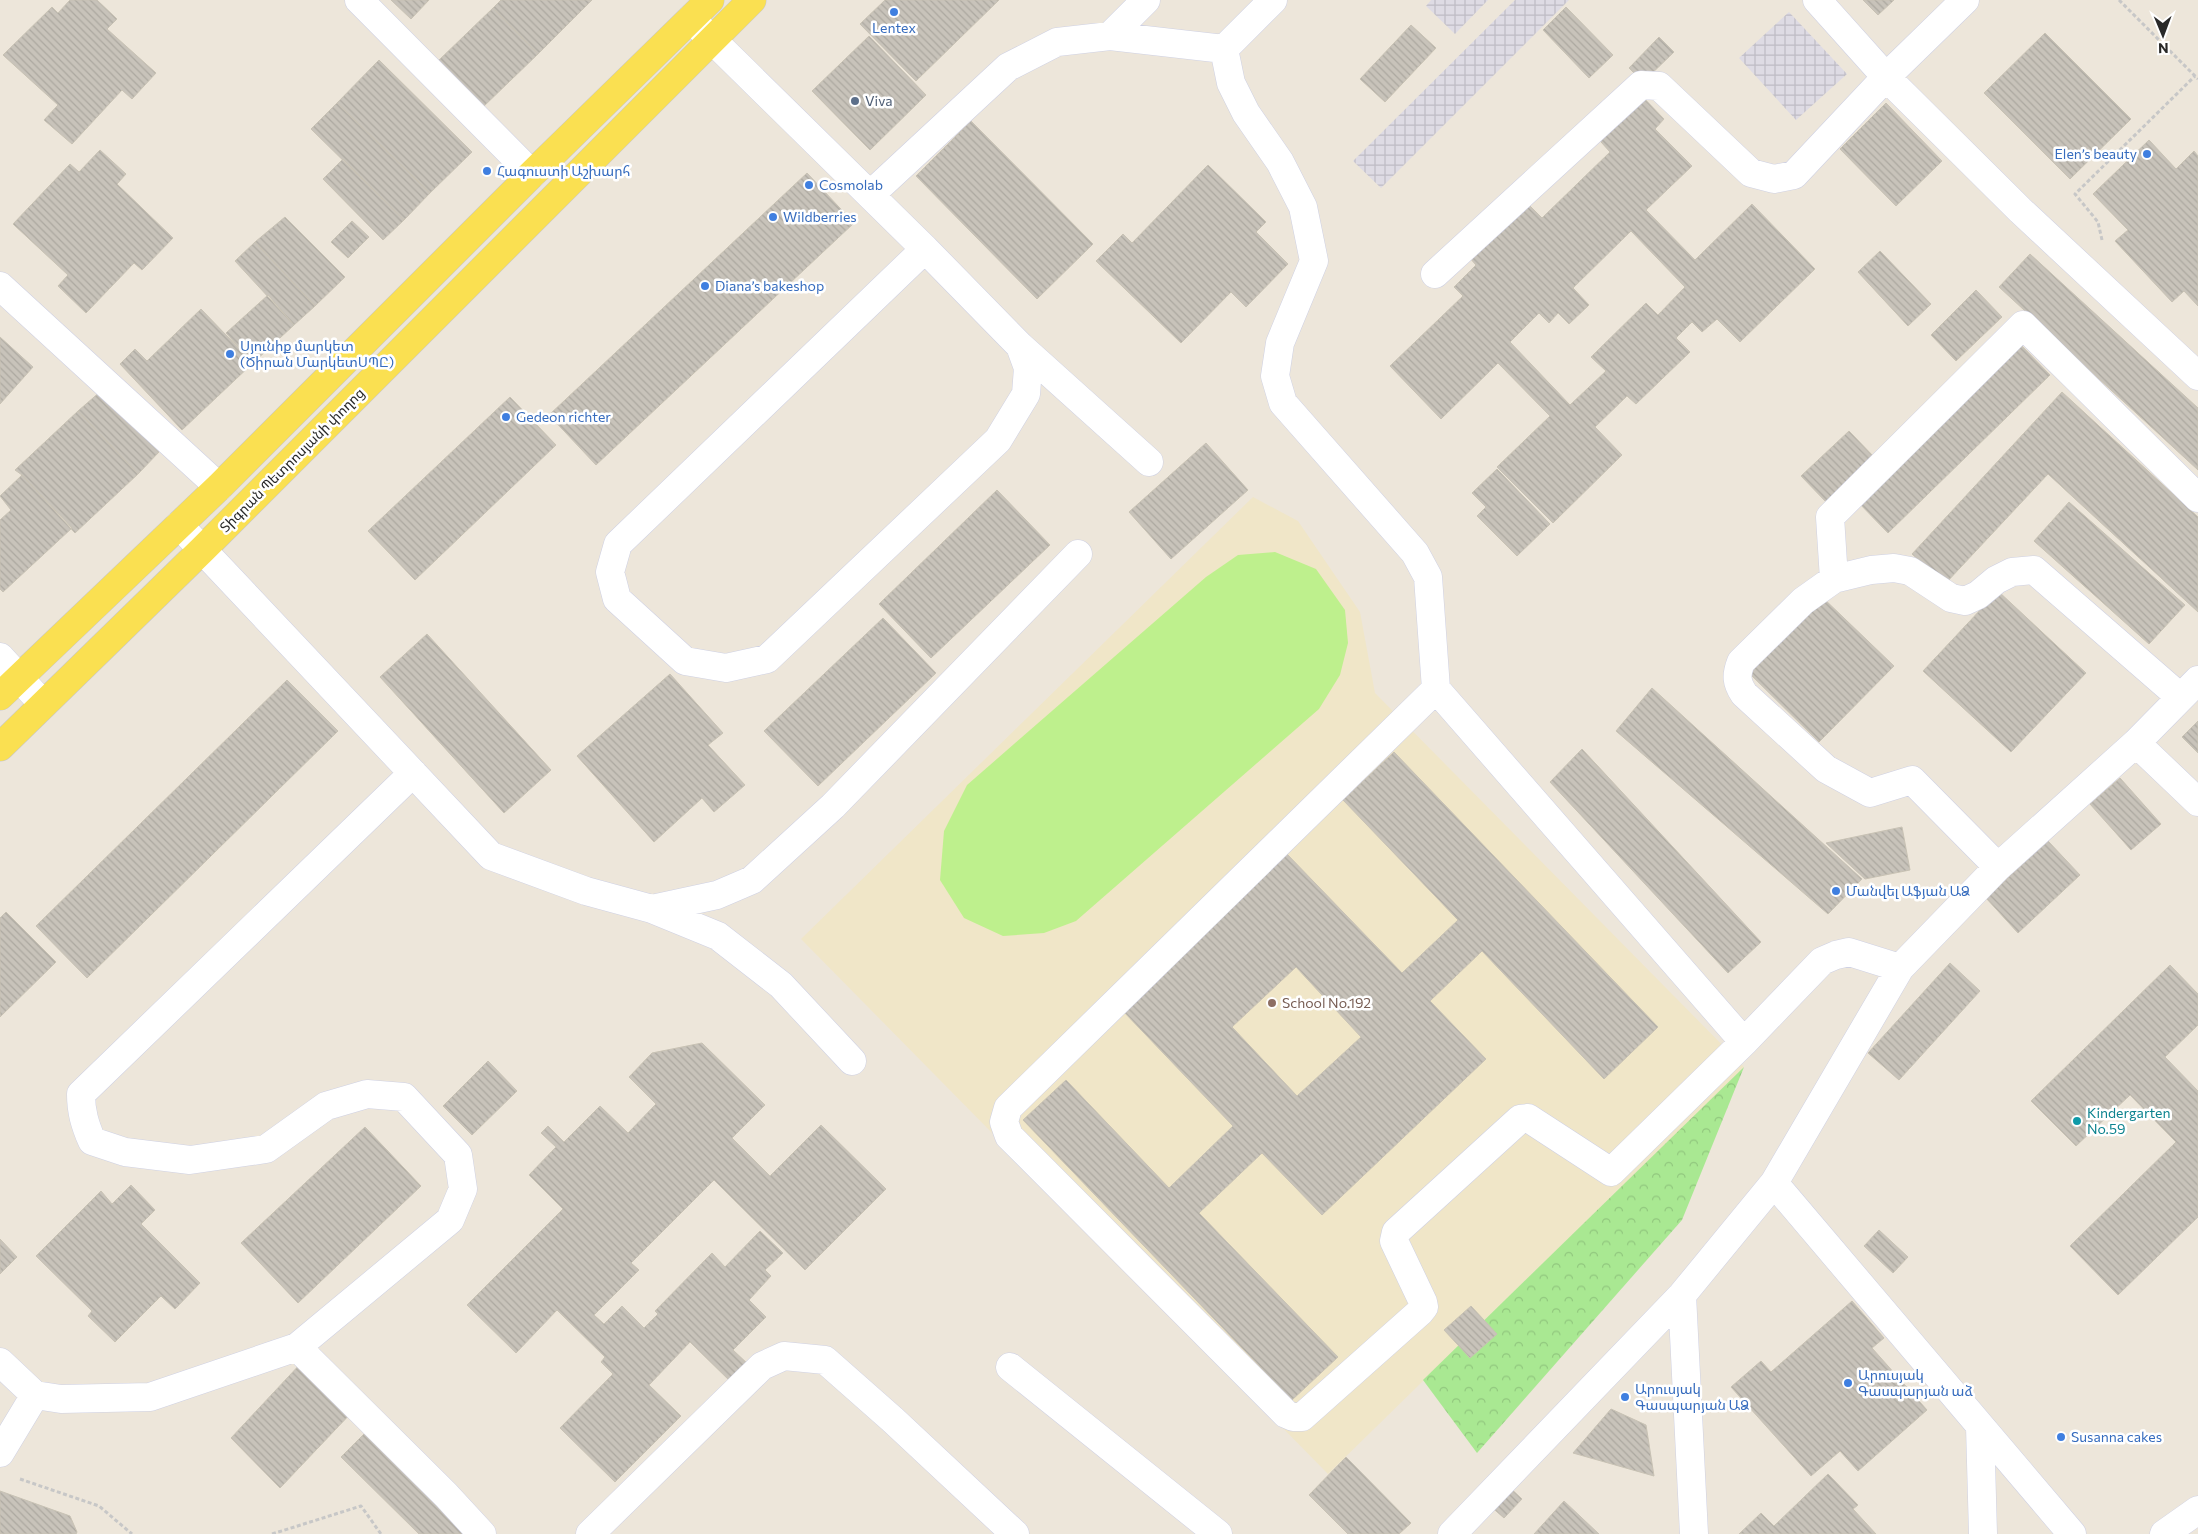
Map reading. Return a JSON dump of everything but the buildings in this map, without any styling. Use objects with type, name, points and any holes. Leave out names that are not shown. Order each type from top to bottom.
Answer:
[{"type":"main road","points":[[9,687],[219,487],[532,174],[710,0]]},
{"type":"main road","name":"Տիգրան Պետրոսյանի փողոց","points":[[0,747],[203,549],[752,0]]},
{"type":"lane","points":[[359,0],[532,174]]},
{"type":"lane","points":[[1110,36],[1146,0]]},
{"type":"lane","points":[[1224,49],[1273,0]]},
{"type":"lane","points":[[1817,0],[1886,77],[2020,210],[2198,376]]},
{"type":"lane","points":[[1435,274],[1642,85],[1659,86],[1751,173],[1774,179],[1794,174],[1886,77],[1965,0]]},
{"type":"lane","points":[[691,19],[925,249],[1020,346],[1149,462]]},
{"type":"lane","points":[[870,195],[1008,67],[1058,42],[1110,36],[1224,49]]},
{"type":"lane","points":[[1224,49],[1231,83],[1246,113],[1280,162],[1303,207],[1314,261],[1280,343],[1275,376],[1283,403],[1415,553],[1428,577],[1436,689],[1744,1042]]},
{"type":"lane","points":[[925,249],[618,544],[610,572],[616,599],[685,662],[726,668],[767,659],[998,440],[1026,394],[1028,368],[1020,346]]},
{"type":"lane","points":[[0,286],[219,487]]},
{"type":"lane","points":[[1834,579],[1830,518],[2023,325],[2198,498]]},
{"type":"lane","points":[[179,525],[491,856],[586,891],[652,909],[718,936],[781,985],[852,1061]]},
{"type":"lane","points":[[652,909],[717,895],[752,880],[833,806],[1078,554]]},
{"type":"lane","points":[[1452,1534],[1682,1295],[1774,1183],[1900,968],[1998,867],[2136,743],[2189,688],[2034,570],[2012,572],[1996,580],[1978,596],[1965,601],[1951,598],[1910,571],[1894,568],[1871,570],[1834,579],[1802,601],[1741,662],[1737,672],[1737,683],[1744,694],[1826,769],[1870,793],[1912,780],[1998,867]]},
{"type":"lane","points":[[0,657],[9,687],[43,704]]},
{"type":"lane","points":[[1436,689],[1008,1108],[1004,1122],[1009,1136],[1286,1414],[1294,1417],[1302,1416],[1424,1307],[1394,1241],[1396,1232],[1520,1119],[1528,1118],[1612,1172],[1744,1042],[1822,961],[1836,954],[1849,952],[1900,968]]},
{"type":"lane","points":[[2136,743],[2198,802]]},
{"type":"lane","points":[[0,1362],[35,1395],[61,1398],[150,1397],[297,1347],[450,1220],[463,1189],[458,1155],[404,1097],[367,1094],[326,1106],[266,1149],[190,1160],[125,1152],[92,1141],[84,1125],[81,1109],[81,1094],[413,773]]},
{"type":"lane","points":[[1774,1183],[2072,1534]]},
{"type":"lane","points":[[1682,1295],[1694,1534]]},
{"type":"lane","points":[[297,1347],[446,1495],[482,1534]]},
{"type":"lane","points":[[590,1534],[762,1366],[784,1356],[825,1360],[915,1440],[1015,1534]]},
{"type":"lane","points":[[1010,1367],[1218,1534]]},
{"type":"lane","points":[[0,1453],[35,1395]]},
{"type":"lane","points":[[1980,1426],[1983,1534]]},
{"type":"lane","points":[[2164,1534],[2198,1510]]},
{"type":"path","points":[[2105,248],[2098,222],[2075,194],[2196,77],[2119,0]]},
{"type":"path","points":[[18,1478],[99,1506],[132,1534]]},
{"type":"path","points":[[272,1534],[362,1506],[381,1534]]},
{"type":"shaded area","points":[[1431,0],[1488,0],[1455,34],[1426,6]]},
{"type":"shaded area","points":[[1515,0],[1569,0],[1381,188],[1353,161]]},
{"type":"shaded area","points":[[1789,12],[1847,74],[1796,120],[1739,58]]},
{"type":"shaded area","name":"School No.192","points":[[1253,497],[1298,521],[1360,612],[1375,693],[1744,1067],[1328,1474],[801,939]]},
{"type":"green space","points":[[1275,552],[1316,569],[1345,610],[1348,643],[1340,675],[1319,709],[1076,921],[1044,933],[1003,936],[964,918],[940,880],[944,831],[967,785],[1206,577],[1238,555]]},
{"type":"green space","points":[[1744,1067],[1682,1220],[1477,1453],[1423,1380]]},
{"type":"place","name":"Lentex","points":[[894,12]]},
{"type":"place","name":"Viva","points":[[855,101]]},
{"type":"place","name":"Elen’s beauty","points":[[2147,154]]},
{"type":"place","name":"Հագուստի Աշխարհ","points":[[487,171]]},
{"type":"place","name":"Cosmolab","points":[[809,185]]},
{"type":"place","name":"Wildberries","points":[[773,217]]},
{"type":"place","name":"Diana’s bakeshop","points":[[705,286]]},
{"type":"place","name":"Սյունիք մարկետ (Ծիրան ՄարկետՍՊԸ)","points":[[230,354]]},
{"type":"place","name":"Gedeon richter","points":[[506,417]]},
{"type":"place","name":"Մանվել Աֆյան ԱՁ","points":[[1836,891]]},
{"type":"place","name":"School No.192","points":[[1272,1003]]},
{"type":"place","name":"Kindergarten No.59","points":[[2077,1121]]},
{"type":"place","name":"Արուսյակ Գասպարյան աձ","points":[[1848,1383]]},
{"type":"place","name":"Արուսյակ Գասպարյան ԱՁ","points":[[1625,1397]]},
{"type":"place","name":"Susanna cakes","points":[[2061,1437]]}]
